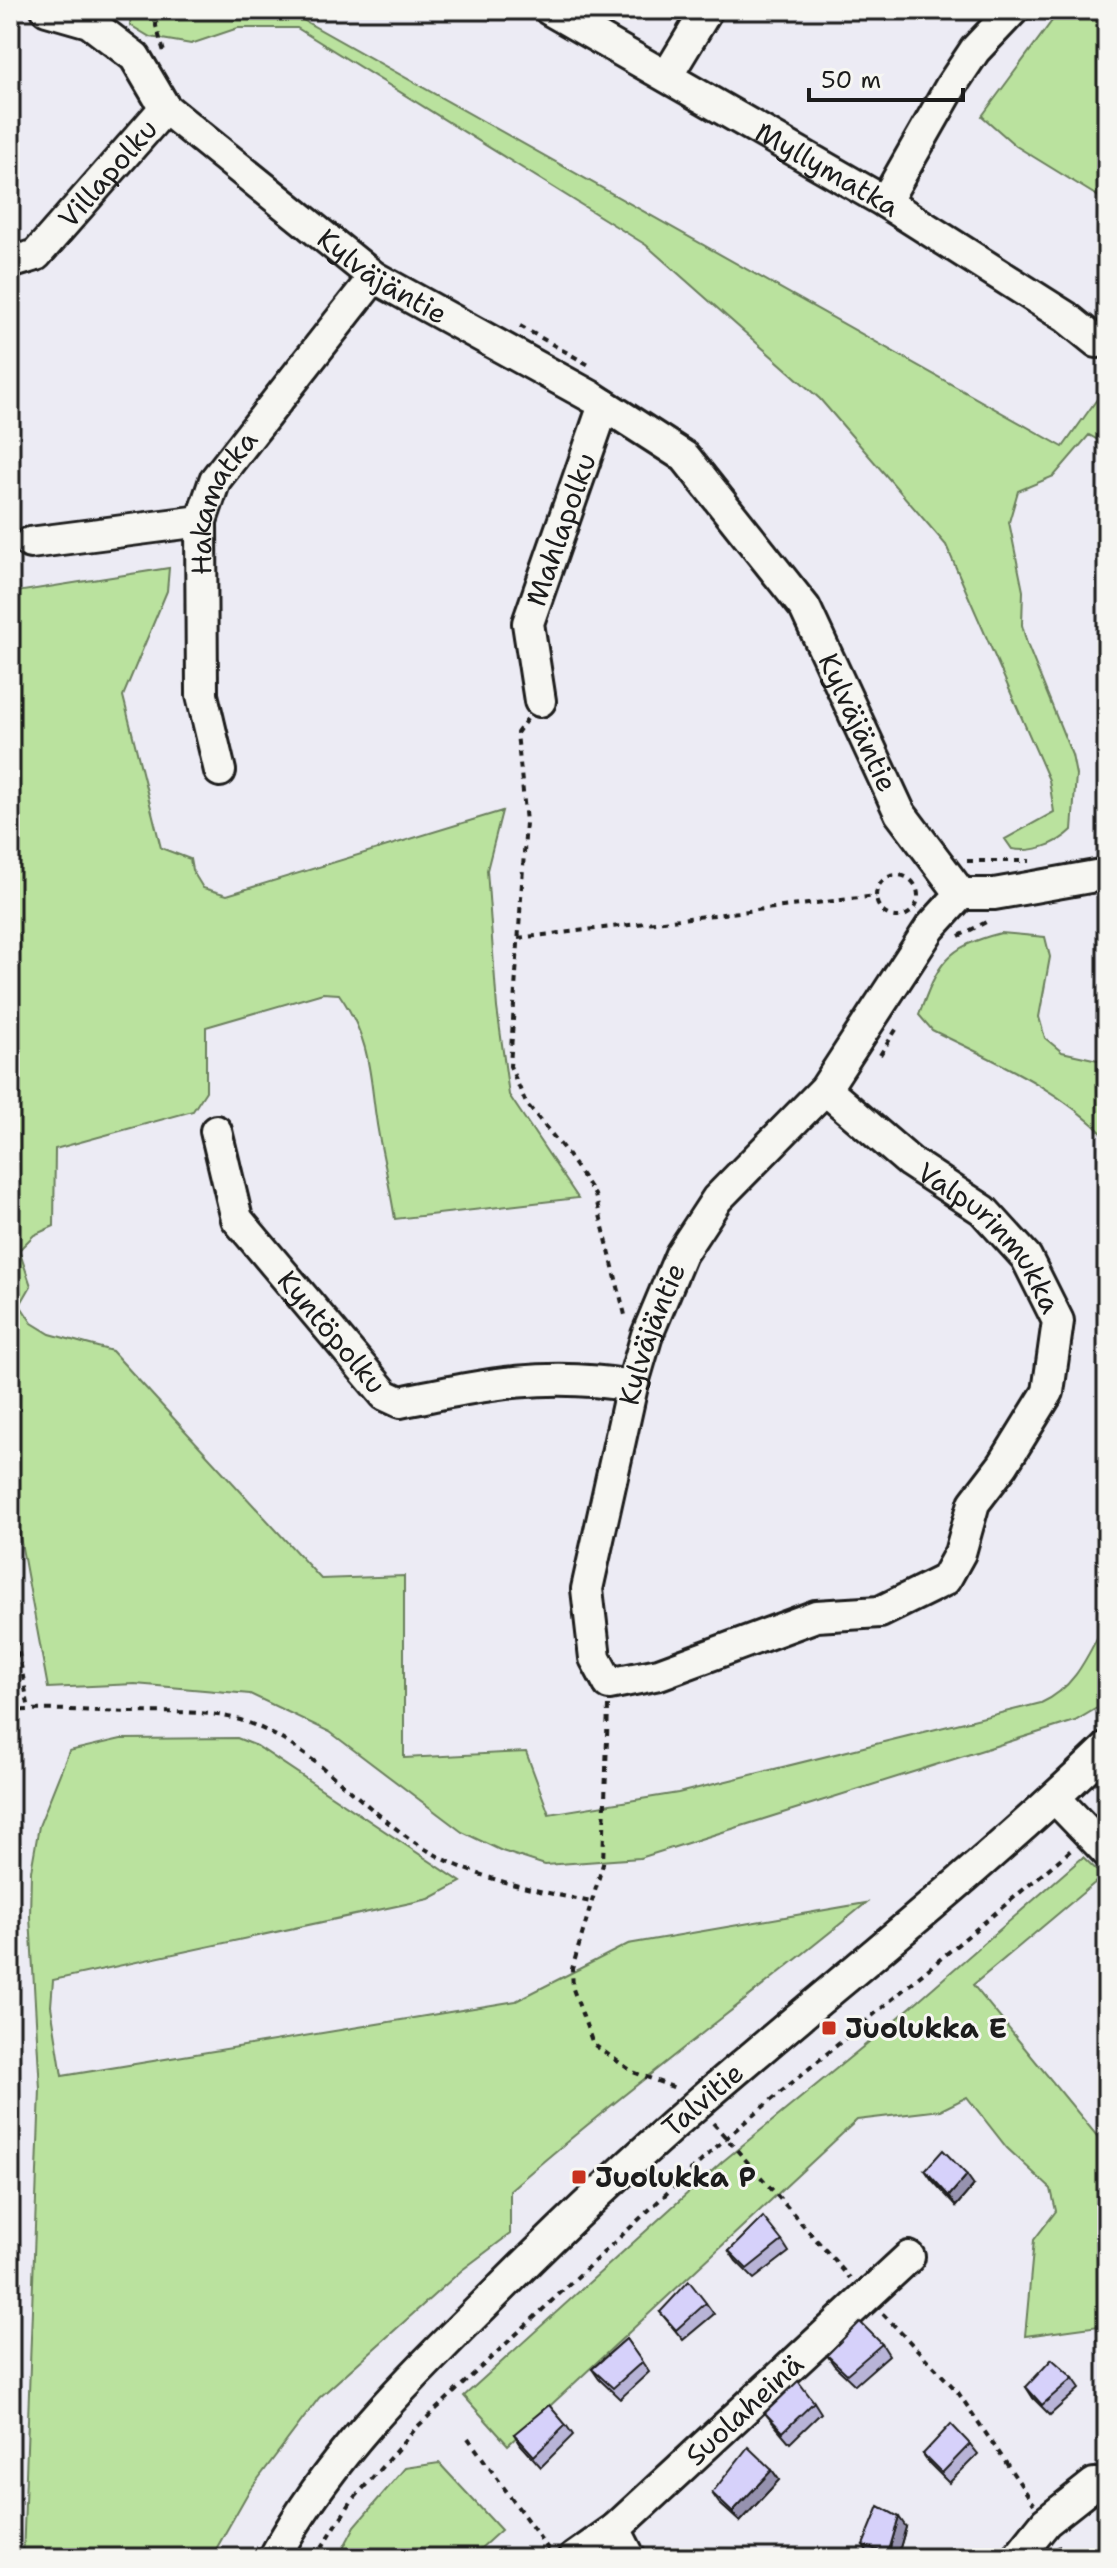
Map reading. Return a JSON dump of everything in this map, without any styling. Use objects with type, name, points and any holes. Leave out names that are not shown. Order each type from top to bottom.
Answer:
[{"type":"street","name":"Kylväjäntie","points":[[47,10],[89,22],[135,57],[165,108],[374,277],[604,405],[685,457],[805,608],[900,813],[961,894],[930,928],[825,1089],[717,1199],[681,1254],[647,1335],[632,1386],[587,1589],[595,1658],[609,1684]]},
{"type":"street","name":"Myllymatka","points":[[550,10],[885,202],[1066,317],[1097,342]]},
{"type":"street","points":[[667,76],[707,10]]},
{"type":"street","points":[[885,202],[975,50],[1013,10]]},
{"type":"street","name":"Villapolku","points":[[10,263],[36,255],[165,108]]},
{"type":"street","name":"Hakamatka","points":[[220,771],[202,695],[201,521],[215,480],[374,277]]},
{"type":"street","name":"Mahlapolku","points":[[540,701],[528,623],[604,405]]},
{"type":"street","points":[[30,543],[201,521]]},
{"type":"street","points":[[961,894],[994,894],[1107,874]]},
{"type":"street","name":"Valpurinmukka","points":[[609,1684],[659,1674],[816,1616],[880,1612],[945,1580],[960,1553],[974,1503],[1003,1465],[1048,1392],[1058,1321],[1026,1257],[983,1210],[910,1162],[825,1089]]},
{"type":"street","name":"Kyntöpolku","points":[[216,1131],[237,1219],[385,1395],[400,1402],[509,1380],[585,1378],[632,1386]]},
{"type":"street","name":"Talvitie","points":[[274,2558],[317,2487],[384,2403],[542,2247],[696,2105],[802,2019],[1055,1798],[1107,1748]]},
{"type":"street","points":[[1055,1798],[1099,1842]]},
{"type":"street","name":"Suolaheinä","points":[[574,2558],[615,2529],[909,2257]]},
{"type":"street","points":[[1017,2558],[1046,2522],[1094,2484]]},
{"type":"street","points":[[615,2529],[630,2558]]},
{"type":"path","points":[[157,10],[156,26],[167,65]]},
{"type":"path","points":[[511,322],[592,367]]},
{"type":"path","points":[[540,701],[517,733],[526,822],[510,1066],[526,1103],[563,1148],[595,1195],[630,1333],[647,1335]]},
{"type":"path","points":[[954,855],[968,862],[1038,860]]},
{"type":"path","points":[[899,875],[912,880],[918,892],[912,911],[899,916],[886,913],[876,896],[881,882],[899,875]]},
{"type":"path","points":[[518,938],[876,896]]},
{"type":"path","points":[[951,941],[1001,915]]},
{"type":"path","points":[[875,1061],[905,1014]]},
{"type":"path","points":[[10,1604],[29,1710]]},
{"type":"path","points":[[609,1684],[603,1864],[572,1969],[581,2017],[593,2044],[633,2072],[679,2089],[727,2137],[865,2295],[957,2391],[1046,2522],[1064,2558]]},
{"type":"path","points":[[10,1711],[189,1713],[223,1715],[248,1723],[311,1761],[390,1823],[454,1866],[504,1883],[591,1902]]},
{"type":"path","points":[[315,2558],[351,2502],[417,2427],[727,2137],[1099,1842]]},
{"type":"path","points":[[468,2438],[555,2558]]},
{"type":"green space","points":[[131,10],[285,10],[1063,447],[1100,395],[1107,392],[1107,445],[1089,435],[1054,476],[1018,491],[1009,522],[1023,591],[1022,625],[1027,644],[1072,755],[1076,775],[1072,830],[1052,844],[1036,849],[1012,849],[1005,839],[1054,812],[1049,780],[946,545],[820,399],[646,245],[297,28],[238,28],[191,44],[150,37],[130,25]]},
{"type":"green space","points":[[1060,10],[1105,10],[1107,15],[1107,202],[1016,146],[982,116]]},
{"type":"green space","points":[[169,568],[167,591],[123,696],[161,848],[190,859],[192,870],[203,888],[227,895],[502,811],[487,870],[497,1008],[509,1095],[578,1198],[395,1219],[366,1051],[360,1032],[339,994],[323,993],[206,1027],[206,1091],[193,1111],[55,1149],[54,1226],[34,1235],[19,1250],[31,1286],[20,1305],[32,1323],[50,1334],[112,1351],[321,1579],[404,1576],[404,1758],[526,1752],[549,1814],[678,1793],[1041,1703],[1073,1678],[1107,1619],[1107,1702],[1075,1721],[640,1858],[545,1865],[502,1851],[462,1832],[330,1732],[250,1694],[135,1684],[48,1688],[10,1483],[10,593]]},
{"type":"green space","points":[[1001,933],[1045,937],[1050,957],[1039,1017],[1045,1038],[1062,1052],[1107,1062],[1107,1138],[1068,1104],[1002,1064],[932,1030],[919,1015],[932,982],[946,960],[968,944]]},
{"type":"green space","points":[[237,1738],[257,1746],[461,1882],[429,1899],[53,1980],[51,2006],[62,2076],[516,2001],[628,1944],[866,1903],[510,2190],[510,2234],[462,2270],[319,2398],[249,2491],[211,2558],[23,2558],[40,2089],[30,1917],[31,1871],[39,1826],[69,1751],[121,1739]]},
{"type":"green space","points":[[1083,1857],[1103,1876],[973,1985],[1107,2148],[1107,2325],[1025,2336],[1034,2240],[1056,2211],[1051,2189],[1007,2148],[967,2097],[941,2110],[857,2120],[508,2445],[464,2396],[722,2162],[897,2019]]},
{"type":"green space","points":[[439,2463],[501,2530],[470,2558],[338,2558],[355,2526],[405,2468]]},
{"type":"building","points":[[943,2150],[967,2175],[949,2196],[925,2170]]},
{"type":"building","points":[[763,2217],[782,2241],[747,2269],[729,2251]]},
{"type":"building","points":[[689,2281],[706,2303],[676,2330],[660,2312]]},
{"type":"building","points":[[860,2322],[882,2344],[847,2374],[827,2355]]},
{"type":"building","points":[[626,2339],[642,2362],[613,2388],[592,2369]]},
{"type":"building","points":[[1052,2359],[1073,2378],[1042,2405],[1026,2387]]},
{"type":"building","points":[[798,2381],[814,2402],[783,2432],[765,2413]]},
{"type":"building","points":[[549,2405],[566,2425],[534,2456],[514,2434]]},
{"type":"building","points":[[951,2424],[970,2444],[942,2473],[923,2454]]},
{"type":"building","points":[[748,2447],[772,2470],[732,2512],[712,2493]]},
{"type":"building","points":[[879,2506],[899,2517],[888,2554],[863,2545]]},
{"type":"place","name":"Juolukka E","points":[[829,2028]]},
{"type":"place","name":"Juolukka P","points":[[579,2177]]}]
